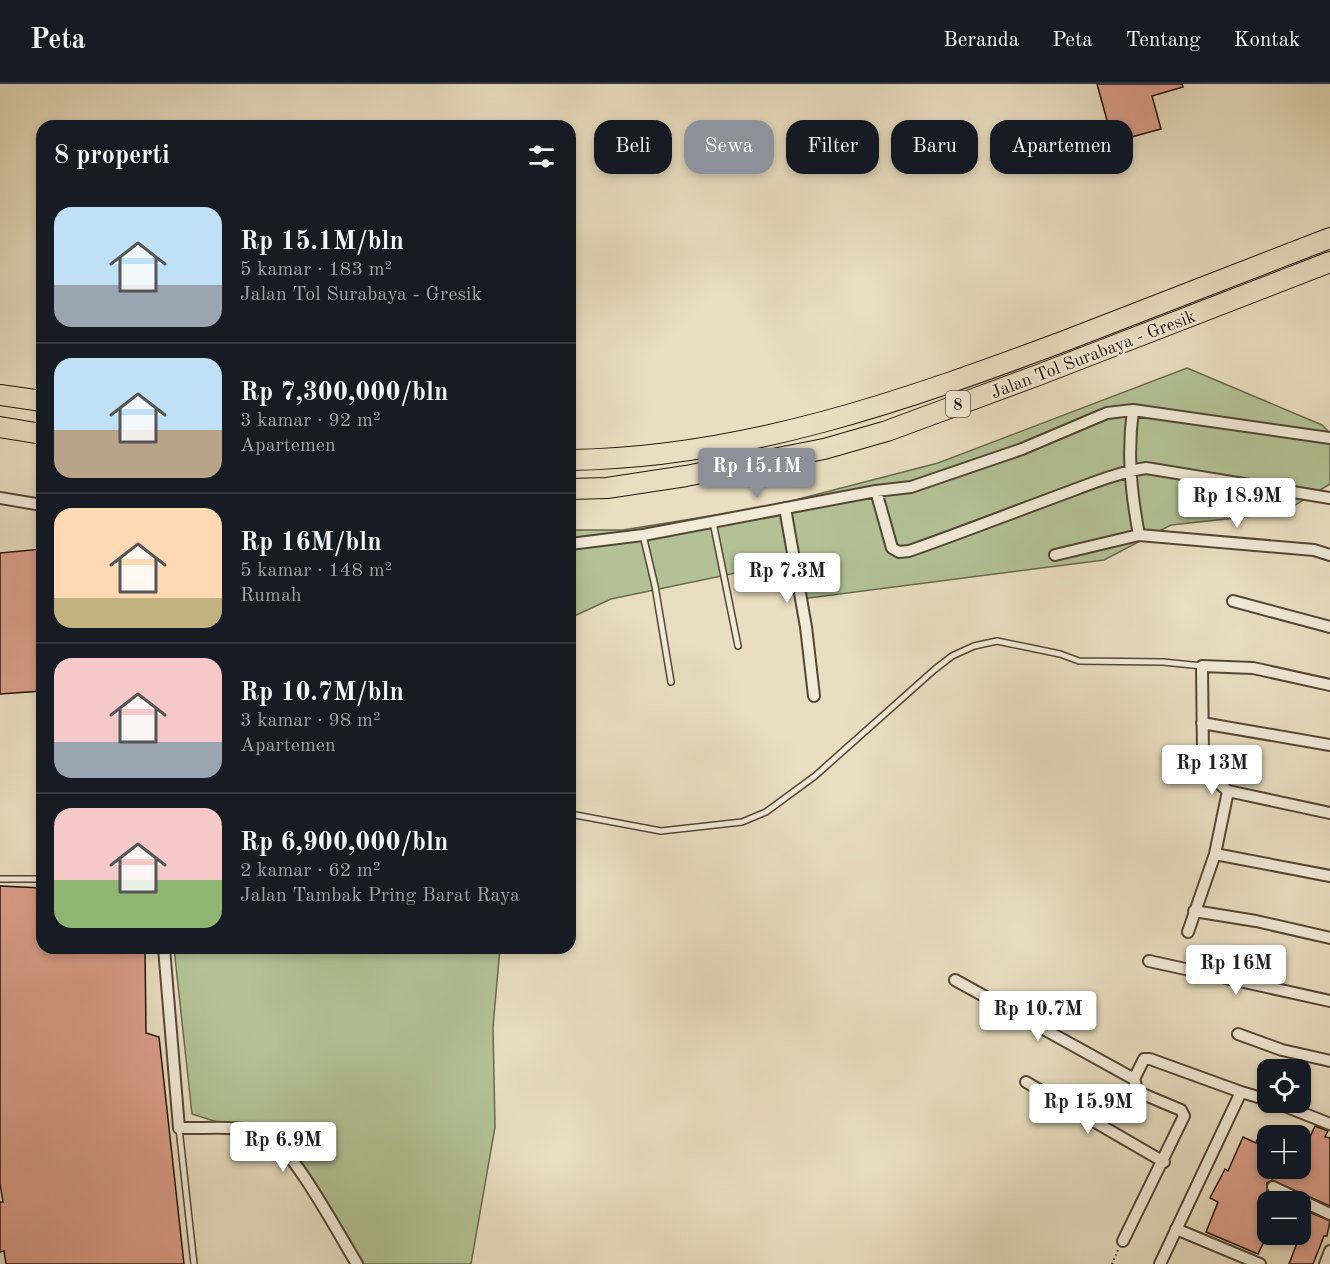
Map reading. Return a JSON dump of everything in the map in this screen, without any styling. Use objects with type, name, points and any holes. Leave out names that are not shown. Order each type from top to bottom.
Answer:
[{"type":"highway","name":"Jalan Tol Surabaya - Gresik","points":[[576,460],[605,460],[687,450],[758,438],[823,423],[945,385],[1330,238]]},
{"type":"highway","name":"Jalan Tol Surabaya - Gresik","points":[[576,489],[607,488],[686,476],[824,449],[887,431],[1330,262]]},
{"type":"highway","points":[[0,395],[36,400]]},
{"type":"highway","points":[[0,427],[36,433]]},
{"type":"street","points":[[576,543],[643,535],[876,491],[911,487],[1022,449],[1107,413],[1133,410],[1330,438]]},
{"type":"street","points":[[1133,410],[1129,442],[1129,471],[1139,535]]},
{"type":"street","points":[[876,491],[892,548],[899,552],[909,551],[1073,489],[1129,471],[1146,468],[1330,498]]},
{"type":"street","points":[[0,498],[36,504]]},
{"type":"street","points":[[785,508],[806,627],[814,696]]},
{"type":"street","points":[[1055,555],[1139,535],[1314,550],[1330,555]]},
{"type":"street","points":[[1233,601],[1330,627]]},
{"type":"street","points":[[1330,686],[1253,668],[1202,666],[1203,756],[1213,778],[1228,792],[1330,813]]},
{"type":"street","points":[[1202,723],[1330,745]]},
{"type":"street","points":[[1188,932],[1215,854],[1228,792]]},
{"type":"street","points":[[1215,854],[1330,876]]},
{"type":"street","points":[[1194,911],[1256,921],[1330,938]]},
{"type":"street","points":[[164,954],[179,1128],[239,1129],[265,1134],[273,1138],[298,1170],[357,1264]]},
{"type":"street","points":[[1149,961],[1330,1001]]},
{"type":"street","points":[[955,980],[1134,1079]]},
{"type":"street","points":[[1238,1034],[1282,1050],[1330,1060]]},
{"type":"street","points":[[1123,1241],[1164,1162],[1184,1113],[1138,1092],[1134,1079],[1144,1059],[1150,1059],[1257,1097]]},
{"type":"street","points":[[1026,1082],[1164,1162]]},
{"type":"street","points":[[1160,1264],[1241,1092]]},
{"type":"street","points":[[1301,1113],[1330,1125]]},
{"type":"street","points":[[1273,1187],[1330,1214]]},
{"type":"street","points":[[1176,1229],[1260,1264]]},
{"type":"street","points":[[1325,1264],[1330,1251]]},
{"type":"lane","points":[[713,522],[738,646]]},
{"type":"lane","points":[[643,535],[655,586],[671,682]]},
{"type":"lane","points":[[576,815],[661,831],[742,822],[766,812],[815,776],[934,670],[952,656],[974,646],[997,641],[1060,654],[1080,661],[1163,662],[1202,666]]},
{"type":"lane","points":[[0,879],[36,879]]},
{"type":"lane","points":[[179,1128],[194,1264]]},
{"type":"green space","points":[[1187,368],[1322,425],[1330,433],[1330,484],[1282,513],[1171,525],[1104,560],[801,599],[750,570],[611,599],[576,615],[576,530],[623,530],[772,506],[938,463]]},
{"type":"green space","points":[[175,954],[499,954],[493,1027],[495,1127],[471,1264],[357,1264],[283,1143],[192,1114]]},
{"type":"building","points":[[1097,84],[1182,84],[1183,87],[1152,96],[1161,129],[1133,137],[1133,120],[1107,120]]},
{"type":"building","points":[[36,550],[36,691],[0,694],[0,553]]},
{"type":"building","points":[[0,886],[36,888],[36,954],[145,954],[146,1033],[159,1037],[184,1264],[6,1264],[4,1251],[0,1252],[0,1202],[3,1202],[0,1184]]},
{"type":"building","points":[[1315,1126],[1328,1131],[1325,1137],[1330,1138],[1330,1206],[1311,1197],[1311,1191],[1297,1191],[1272,1180],[1267,1183],[1267,1191],[1257,1191],[1257,1245],[1262,1245],[1258,1254],[1206,1232],[1218,1202],[1210,1198],[1225,1169],[1228,1171],[1243,1137],[1256,1143],[1257,1140],[1257,1179],[1311,1179],[1311,1135]]},
{"type":"building","points":[[1311,1213],[1330,1221],[1327,1236],[1324,1236],[1313,1264],[1289,1264],[1296,1245],[1311,1245]]}]
